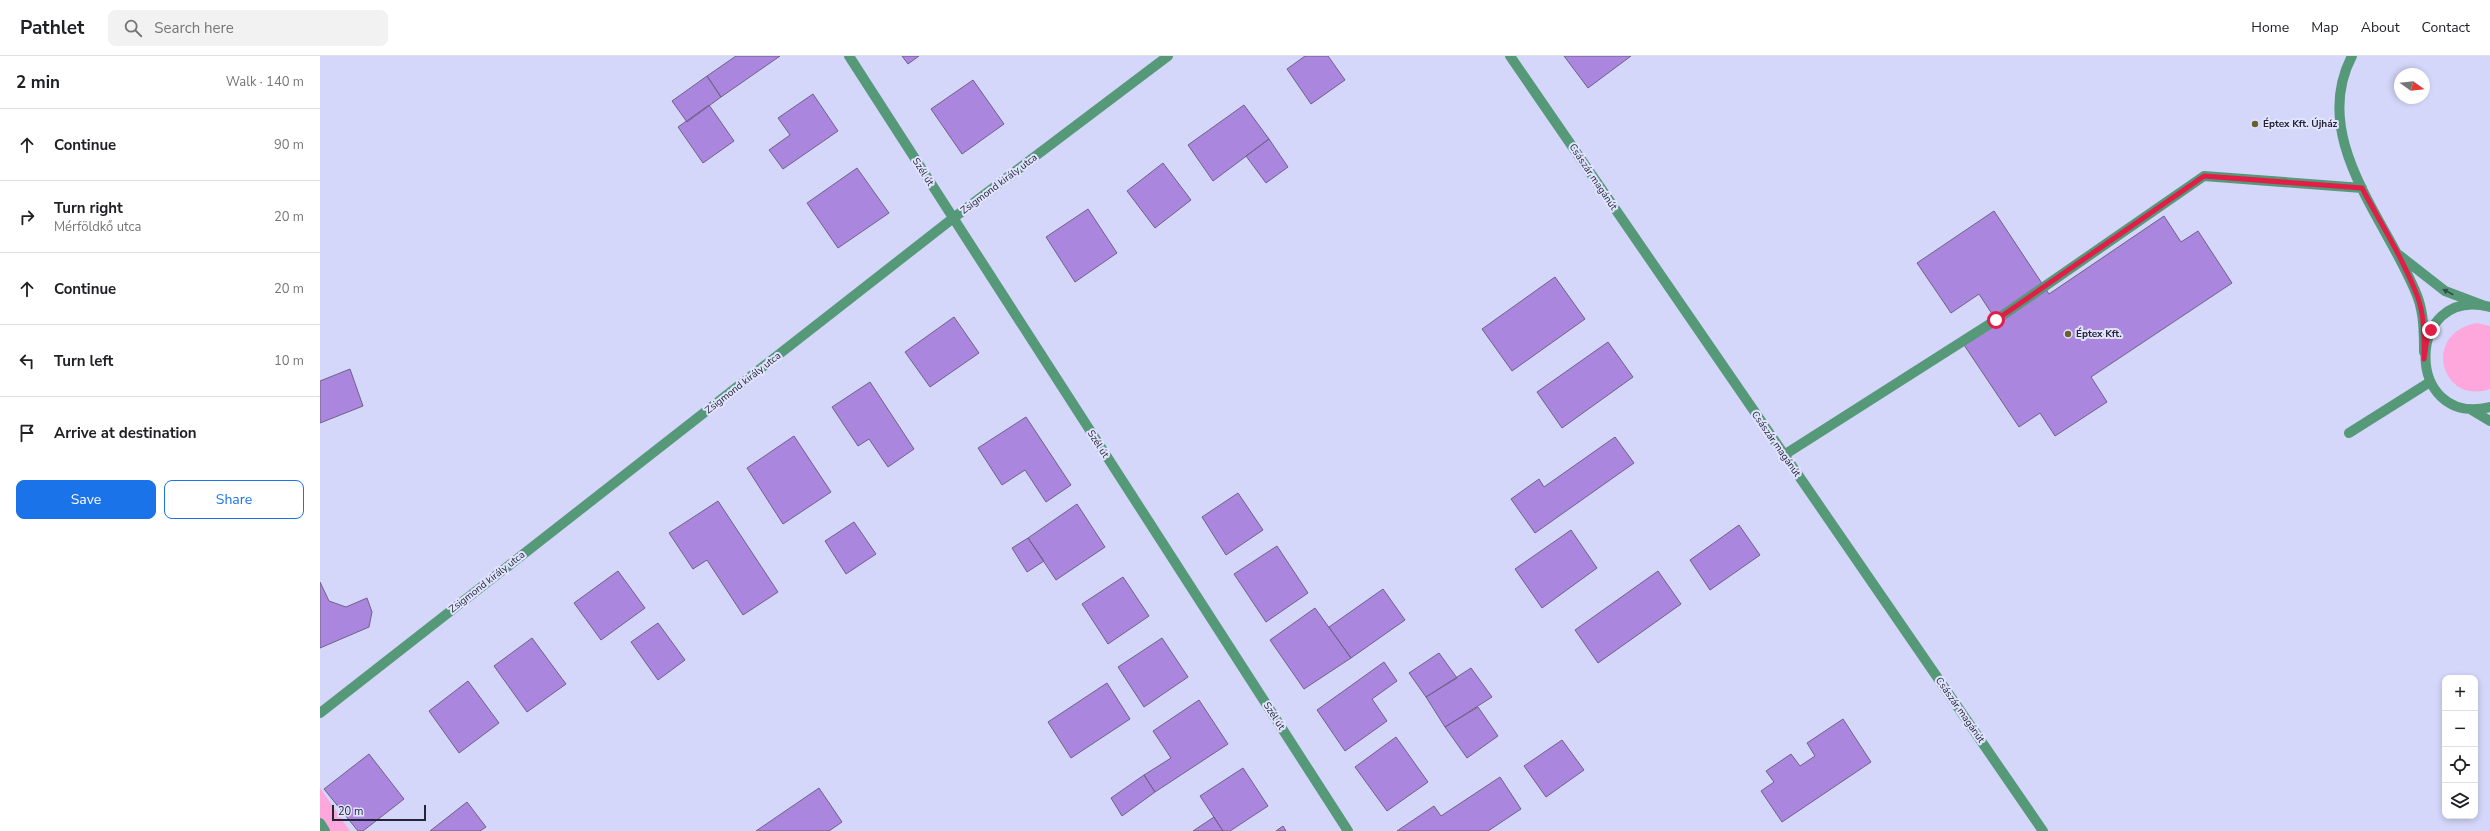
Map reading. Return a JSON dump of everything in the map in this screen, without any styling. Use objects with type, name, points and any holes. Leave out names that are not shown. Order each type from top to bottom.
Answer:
[{"type":"street","name":"Szél út","points":[[850,56],[952,219],[1348,831]]},
{"type":"street","name":"Zsigmond király utca","points":[[320,712],[952,219],[1168,56]]},
{"type":"street","name":"Császár magánút","points":[[1510,56],[2043,831]]},
{"type":"street","points":[[2352,56],[2346,68],[2341,90],[2340,113],[2353,169],[2398,253],[2418,299],[2424,328],[2424,359],[2430,382],[2442,397],[2459,406],[2468,408],[2490,407]]},
{"type":"street","points":[[1784,455],[1996,320],[2204,176],[2362,188]]},
{"type":"street","points":[[2398,253],[2445,291],[2487,306]]},
{"type":"street","points":[[2424,359],[2427,339],[2437,322],[2454,310],[2463,306],[2487,306]]},
{"type":"street","points":[[2349,433],[2430,382]]},
{"type":"street","points":[[2468,408],[2490,421]]},
{"type":"street","points":[[320,823],[325,831]]},
{"type":"shaded area","points":[[2477,323],[2490,326],[2490,389],[2473,391],[2459,387],[2450,378],[2444,366],[2444,353],[2449,340],[2459,329]]},
{"type":"shaded area","points":[[320,788],[350,831],[320,831]]},
{"type":"building","points":[[736,56],[780,56],[721,97],[707,76]]},
{"type":"building","points":[[902,56],[919,56],[908,64]]},
{"type":"building","points":[[1305,56],[1328,56],[1345,80],[1311,104],[1287,69]]},
{"type":"building","points":[[1564,56],[1631,56],[1588,88]]},
{"type":"building","points":[[707,76],[721,97],[687,122],[672,101]]},
{"type":"building","points":[[973,80],[1004,124],[962,154],[931,109]]},
{"type":"building","points":[[813,94],[838,131],[783,169],[769,150],[790,135],[778,118]]},
{"type":"building","points":[[709,105],[734,141],[703,163],[678,127]]},
{"type":"building","points":[[1244,105],[1269,139],[1213,181],[1188,145]]},
{"type":"building","points":[[1269,139],[1288,167],[1266,183],[1246,156]]},
{"type":"building","points":[[1163,163],[1191,200],[1155,228],[1127,191]]},
{"type":"building","points":[[857,168],[889,213],[838,248],[807,203]]},
{"type":"building","points":[[1088,209],[1117,253],[1075,282],[1046,237]]},
{"type":"building","name":"Éptex Kft.","points":[[1994,211],[2049,294],[2164,216],[2181,242],[2198,231],[2232,283],[2091,377],[2107,402],[2055,436],[2040,413],[2019,427],[1964,345],[1996,320],[1979,294],[1951,313],[1917,263]]},
{"type":"building","points":[[1555,277],[1585,319],[1512,371],[1482,329]]},
{"type":"building","points":[[954,317],[979,353],[930,387],[905,352]]},
{"type":"building","points":[[1608,342],[1633,377],[1562,428],[1537,392]]},
{"type":"building","points":[[350,369],[363,406],[320,423],[320,381]]},
{"type":"building","points":[[870,382],[914,449],[888,467],[869,439],[858,446],[832,407]]},
{"type":"building","points":[[1026,417],[1071,485],[1046,502],[1025,470],[1002,485],[978,448]]},
{"type":"building","points":[[794,436],[831,492],[783,524],[747,468]]},
{"type":"building","points":[[1615,437],[1634,463],[1535,533],[1511,499],[1539,479],[1544,487]]},
{"type":"building","points":[[1238,493],[1263,530],[1226,555],[1202,517]]},
{"type":"building","points":[[718,501],[778,592],[743,615],[707,560],[693,569],[669,533]]},
{"type":"building","points":[[1077,504],[1105,547],[1056,580],[1028,538]]},
{"type":"building","points":[[854,522],[876,554],[846,574],[825,541]]},
{"type":"building","points":[[1739,525],[1760,555],[1710,590],[1690,560]]},
{"type":"building","points":[[1571,530],[1597,568],[1542,608],[1515,569]]},
{"type":"building","points":[[1028,538],[1044,561],[1027,572],[1012,548]]},
{"type":"building","points":[[1277,546],[1308,593],[1266,622],[1234,574]]},
{"type":"building","points":[[618,571],[645,608],[601,640],[574,603]]},
{"type":"building","points":[[1658,571],[1681,604],[1598,663],[1575,630]]},
{"type":"building","points":[[1123,577],[1149,616],[1108,644],[1082,604]]},
{"type":"building","points":[[320,582],[329,601],[346,607],[367,598],[372,612],[369,627],[320,648]]},
{"type":"building","points":[[1383,589],[1405,620],[1351,658],[1329,627]]},
{"type":"building","points":[[1315,608],[1351,658],[1304,689],[1270,640]]},
{"type":"building","points":[[658,623],[685,660],[658,680],[631,642]]},
{"type":"building","points":[[532,638],[566,684],[527,712],[494,666]]},
{"type":"building","points":[[1162,638],[1188,677],[1144,707],[1118,667]]},
{"type":"building","points":[[1439,653],[1457,678],[1426,697],[1409,673]]},
{"type":"building","points":[[1384,662],[1397,681],[1372,699],[1387,721],[1345,751],[1317,710]]},
{"type":"building","points":[[1471,668],[1492,697],[1445,727],[1426,697]]},
{"type":"building","points":[[468,681],[499,723],[459,753],[429,711]]},
{"type":"building","points":[[1107,683],[1130,719],[1071,758],[1048,722]]},
{"type":"building","points":[[1199,700],[1228,744],[1155,792],[1144,775],[1171,758],[1153,731]]},
{"type":"building","points":[[1478,707],[1498,736],[1467,758],[1445,727]]},
{"type":"building","points":[[1843,719],[1871,762],[1782,822],[1761,791],[1774,782],[1766,771],[1791,754],[1800,766],[1815,756],[1807,743]]},
{"type":"building","points":[[1396,737],[1428,782],[1387,811],[1355,767]]},
{"type":"building","points":[[1562,740],[1584,770],[1546,797],[1524,766]]},
{"type":"building","points":[[369,754],[404,799],[363,831],[358,831],[324,789]]},
{"type":"building","points":[[1243,768],[1268,806],[1230,831],[1223,831],[1200,796]]},
{"type":"building","points":[[1144,775],[1155,792],[1122,816],[1111,798]]},
{"type":"building","points":[[1500,777],[1521,809],[1488,831],[1397,831],[1434,806],[1441,816]]},
{"type":"building","points":[[819,788],[842,822],[829,831],[756,831]]},
{"type":"building","points":[[467,802],[486,827],[480,831],[430,831]]},
{"type":"building","points":[[1214,817],[1223,831],[1193,831]]},
{"type":"building","points":[[1283,826],[1286,831],[1276,831]]},
{"type":"place","name":"Éptex Kft. Újház","points":[[2255,124]]},
{"type":"place","name":"Éptex Kft.","points":[[2068,334]]},
{"type":"route","points":[[1996,320],[2204,176],[2362,188],[2398,253],[2418,299],[2424,328],[2424,359],[2427,339],[2431,330]]}]
